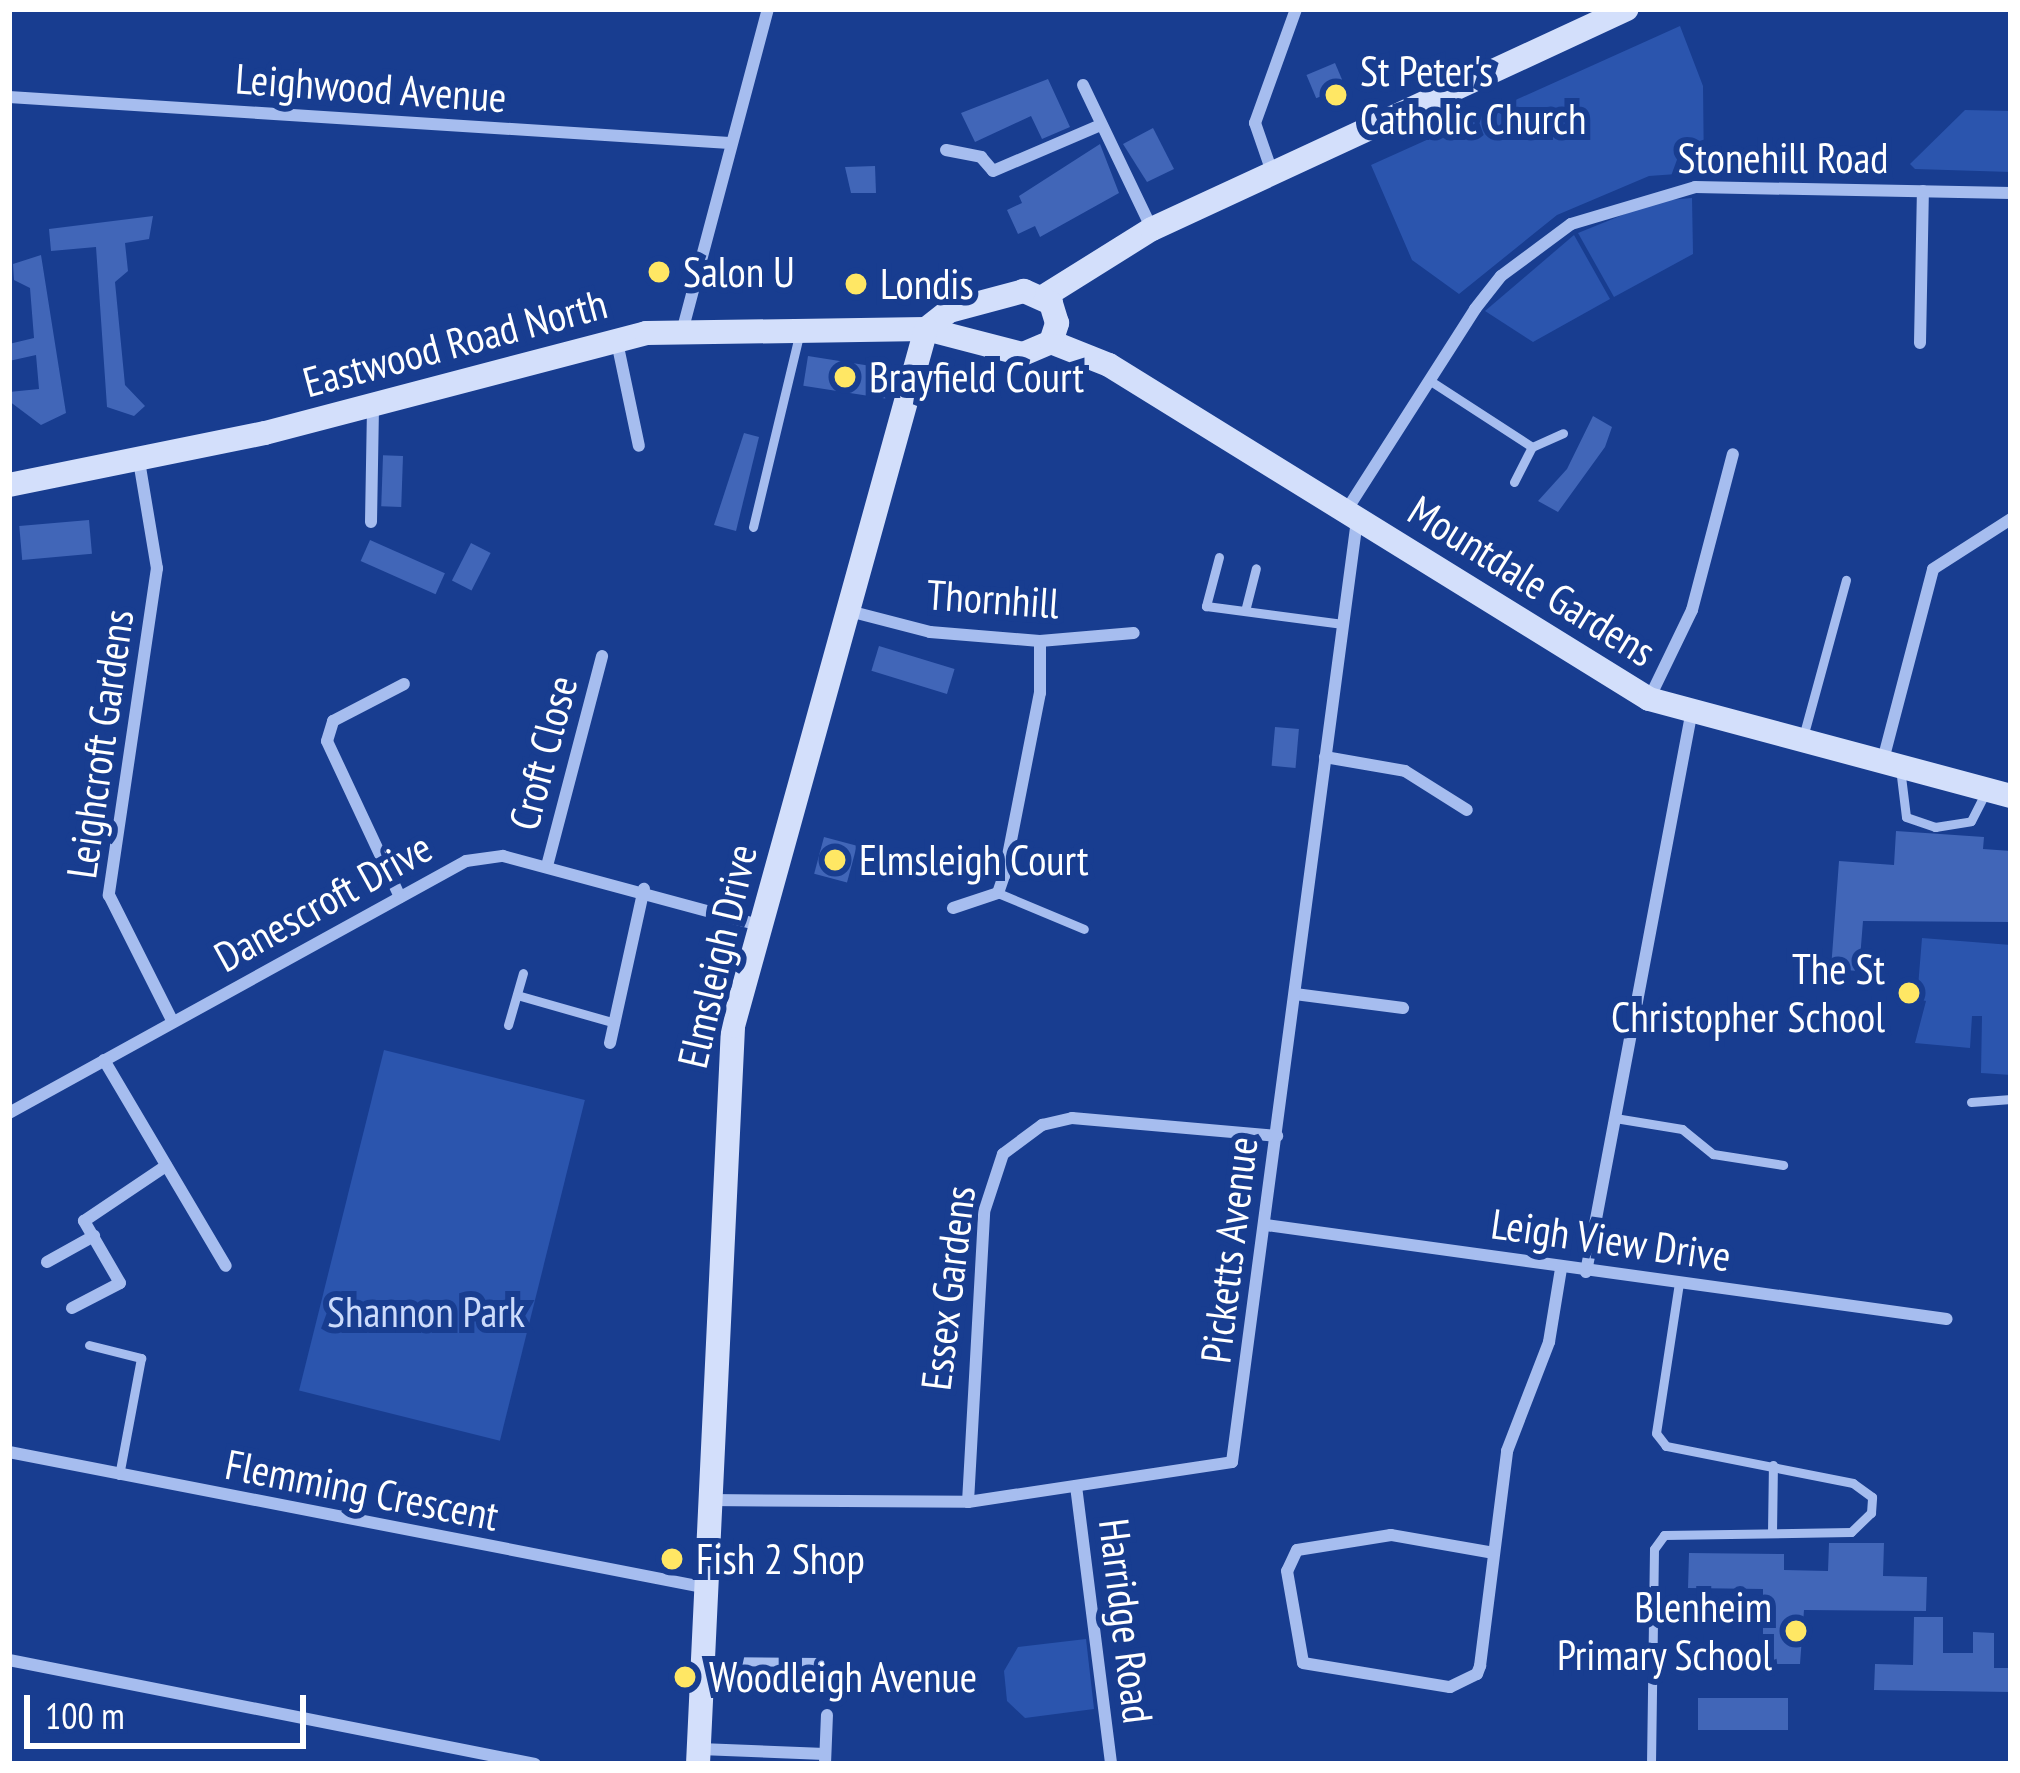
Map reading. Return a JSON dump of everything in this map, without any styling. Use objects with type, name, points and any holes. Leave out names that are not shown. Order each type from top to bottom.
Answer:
[{"type":"street","points":[[682,328],[768,9]]},
{"type":"street","points":[[1272,172],[1256,123],[1296,9]]},
{"type":"street","points":[[1043,296],[1056,313],[1051,342],[1013,351],[995,328],[1005,300],[1043,296],[1152,229],[1627,9]]},
{"type":"street","points":[[1083,85],[1152,229]]},
{"type":"street","name":"Leighwood Avenue","points":[[9,97],[730,143]]},
{"type":"street","points":[[946,150],[981,157],[993,171],[1101,124]]},
{"type":"street","name":"Stonehill Road","points":[[1351,516],[1430,380],[1501,276],[1615,204],[1695,187],[2011,193]]},
{"type":"street","points":[[1919,343],[1923,191]]},
{"type":"street","name":"Eastwood Road North","points":[[926,329],[949,311],[1005,300]]},
{"type":"street","name":"Eastwood Road North","points":[[9,485],[139,461],[373,407],[616,340],[682,328],[926,329],[1013,351]]},
{"type":"street","name":"Elmsleigh Drive","points":[[698,1757],[725,1078],[759,925],[926,329]]},
{"type":"street","points":[[616,340],[639,446]]},
{"type":"street","name":"Mountdale Gardens","points":[[1051,342],[1109,365],[1649,699],[1801,744],[1999,791]]},
{"type":"street","points":[[371,522],[373,407]]},
{"type":"street","points":[[1649,699],[1692,610],[1733,454]]},
{"type":"street","name":"Leighcroft Gardens","points":[[139,461],[157,568],[109,895],[173,1022]]},
{"type":"street","name":"Picketts Avenue","points":[[706,1500],[968,1502],[1232,1462],[1343,624],[1351,516]]},
{"type":"street","points":[[1891,762],[1933,569],[2011,519]]},
{"type":"street","name":"Thornhill","points":[[849,611],[930,632],[1040,641],[1134,633]]},
{"type":"street","points":[[953,908],[998,893],[1040,693],[1040,641]]},
{"type":"street","name":"Croft Close","points":[[547,866],[602,656]]},
{"type":"street","points":[[400,897],[327,741],[333,721],[404,684]]},
{"type":"street","points":[[1586,1272],[1691,715]]},
{"type":"street","points":[[1325,757],[1405,771],[1467,810]]},
{"type":"street","name":"Danescroft Drive","points":[[9,1113],[466,861],[503,856],[644,889],[759,925]]},
{"type":"street","points":[[610,1043],[644,889]]},
{"type":"street","points":[[1295,994],[1403,1008]]},
{"type":"street","points":[[104,1060],[226,1266]]},
{"type":"street","name":"Essex Gardens","points":[[968,1502],[965,1416],[985,1212],[1003,1154],[1042,1125],[1072,1118],[1277,1136]]},
{"type":"street","points":[[71,1308],[120,1283],[84,1221],[166,1166]]},
{"type":"street","name":"Leigh View Drive","points":[[1266,1225],[1948,1319]]},
{"type":"street","points":[[47,1262],[94,1236]]},
{"type":"street","points":[[1494,1553],[1391,1535],[1297,1550],[1287,1571],[1303,1663],[1385,1680],[1470,1682],[1494,1553],[1507,1451],[1549,1342],[1562,1269]]},
{"type":"street","name":"Flemming Crescent","points":[[9,1452],[703,1587]]},
{"type":"street","name":"Harridge Road","points":[[1076,1486],[1112,1764]]},
{"type":"street","points":[[9,1660],[535,1764]]},
{"type":"street","points":[[698,1757],[825,1759],[829,1708]]},
{"type":"lane","points":[[753,527],[799,328]]},
{"type":"lane","points":[[1430,380],[1532,447]]},
{"type":"lane","points":[[1514,482],[1532,447],[1563,434]]},
{"type":"lane","points":[[1219,557],[1206,606],[1343,624]]},
{"type":"lane","points":[[1245,611],[1256,568]]},
{"type":"lane","points":[[1801,744],[1846,580]]},
{"type":"lane","points":[[1891,762],[1906,817],[1935,827],[1971,821],[1999,791]]},
{"type":"lane","points":[[998,893],[1084,929]]},
{"type":"lane","points":[[508,1025],[523,973]]},
{"type":"lane","points":[[517,995],[615,1023]]},
{"type":"lane","points":[[1971,1102],[2011,1100]]},
{"type":"lane","points":[[1615,1118],[1682,1129],[1713,1154],[1784,1165]]},
{"type":"lane","points":[[1651,1764],[1654,1549],[1664,1535],[1851,1532],[1866,1525],[1872,1497],[1853,1483],[1666,1446],[1656,1433],[1679,1282]]},
{"type":"lane","points":[[89,1345],[141,1358],[119,1474]]},
{"type":"lane","points":[[1772,1533],[1773,1466]]},
{"type":"lane","points":[[702,1660],[819,1662],[829,1708]]},
{"type":"green space","points":[[1680,26],[1703,86],[1704,172],[1649,176],[1557,215],[1459,294],[1412,260],[1371,165]]},
{"type":"green space","points":[[1965,110],[2011,111],[2011,172],[1915,169],[1910,164]]},
{"type":"green space","points":[[1692,198],[1693,254],[1614,297],[1578,233],[1657,201]]},
{"type":"green space","points":[[1574,235],[1610,299],[1533,342],[1485,311]]},
{"type":"green space","points":[[1922,938],[2011,945],[2011,1075],[1981,1073],[1982,1016],[1972,1016],[1970,1048],[1915,1043],[1926,1001],[1917,999]]},
{"type":"green space","name":"Shannon Park","points":[[384,1050],[585,1100],[500,1441],[299,1391]]},
{"type":"green space","points":[[1086,1639],[1094,1709],[1025,1718],[1007,1701],[1004,1671],[1018,1647]]},
{"type":"building","points":[[1335,63],[1345,86],[1316,98],[1306,75]]},
{"type":"building","points":[[1048,79],[1070,127],[1042,139],[1031,116],[975,142],[961,113]]},
{"type":"building","points":[[1153,128],[1174,169],[1147,182],[1123,144]]},
{"type":"building","points":[[1100,144],[1119,193],[1040,237],[1035,226],[1018,234],[1007,210],[1022,203],[1019,196]]},
{"type":"building","points":[[875,166],[876,193],[851,193],[845,167]]},
{"type":"building","points":[[153,216],[149,239],[125,243],[128,271],[115,282],[125,385],[145,406],[134,416],[107,407],[96,247],[51,251],[49,229]]},
{"type":"building","points":[[41,255],[66,413],[41,425],[9,401],[9,392],[39,389],[36,355],[9,361],[9,344],[34,338],[30,288],[14,280],[13,264]]},
{"type":"building","name":"Brayfield Court","points":[[808,356],[890,369],[885,399],[803,386]]},
{"type":"building","points":[[1593,416],[1612,427],[1605,447],[1558,512],[1538,501],[1567,469]]},
{"type":"building","points":[[744,433],[759,437],[736,531],[714,525]]},
{"type":"building","points":[[383,455],[403,456],[401,507],[381,506]]},
{"type":"building","points":[[89,520],[92,554],[22,560],[19,526]]},
{"type":"building","points":[[370,540],[445,573],[436,594],[361,561]]},
{"type":"building","points":[[471,543],[491,553],[472,590],[452,580]]},
{"type":"building","points":[[879,646],[955,669],[947,694],[871,671]]},
{"type":"building","points":[[1275,727],[1299,729],[1296,768],[1272,766]]},
{"type":"building","points":[[1896,831],[1984,837],[1983,849],[2011,851],[2011,922],[1863,921],[1859,971],[1831,969],[1839,861],[1894,865]]},
{"type":"building","name":"Elmsleigh Court","points":[[824,837],[857,846],[847,883],[814,874]]},
{"type":"building","points":[[1829,1543],[1884,1543],[1883,1576],[1927,1577],[1926,1611],[1804,1610],[1800,1664],[1763,1664],[1763,1589],[1688,1588],[1689,1553],[1784,1554],[1784,1570],[1828,1571]]},
{"type":"building","points":[[1914,1617],[1943,1617],[1943,1653],[1973,1653],[1973,1632],[1994,1633],[1994,1668],[2011,1668],[2011,1692],[1874,1690],[1875,1664],[1913,1665]]},
{"type":"building","points":[[1698,1698],[1788,1698],[1788,1730],[1698,1730]]},
{"type":"place","name":"St Peter's Catholic Church","points":[[1336,95]]},
{"type":"place","name":"Salon U","points":[[659,272]]},
{"type":"place","name":"Londis","points":[[856,284]]},
{"type":"place","name":"Brayfield Court","points":[[845,377]]},
{"type":"place","name":"Elmsleigh Court","points":[[835,860]]},
{"type":"place","name":"The St Christopher School","points":[[1909,993]]},
{"type":"place","name":"Fish 2 Shop","points":[[672,1559]]},
{"type":"place","name":"Blenheim Primary School","points":[[1796,1631]]},
{"type":"place","name":"Woodleigh Avenue","points":[[685,1677]]}]
